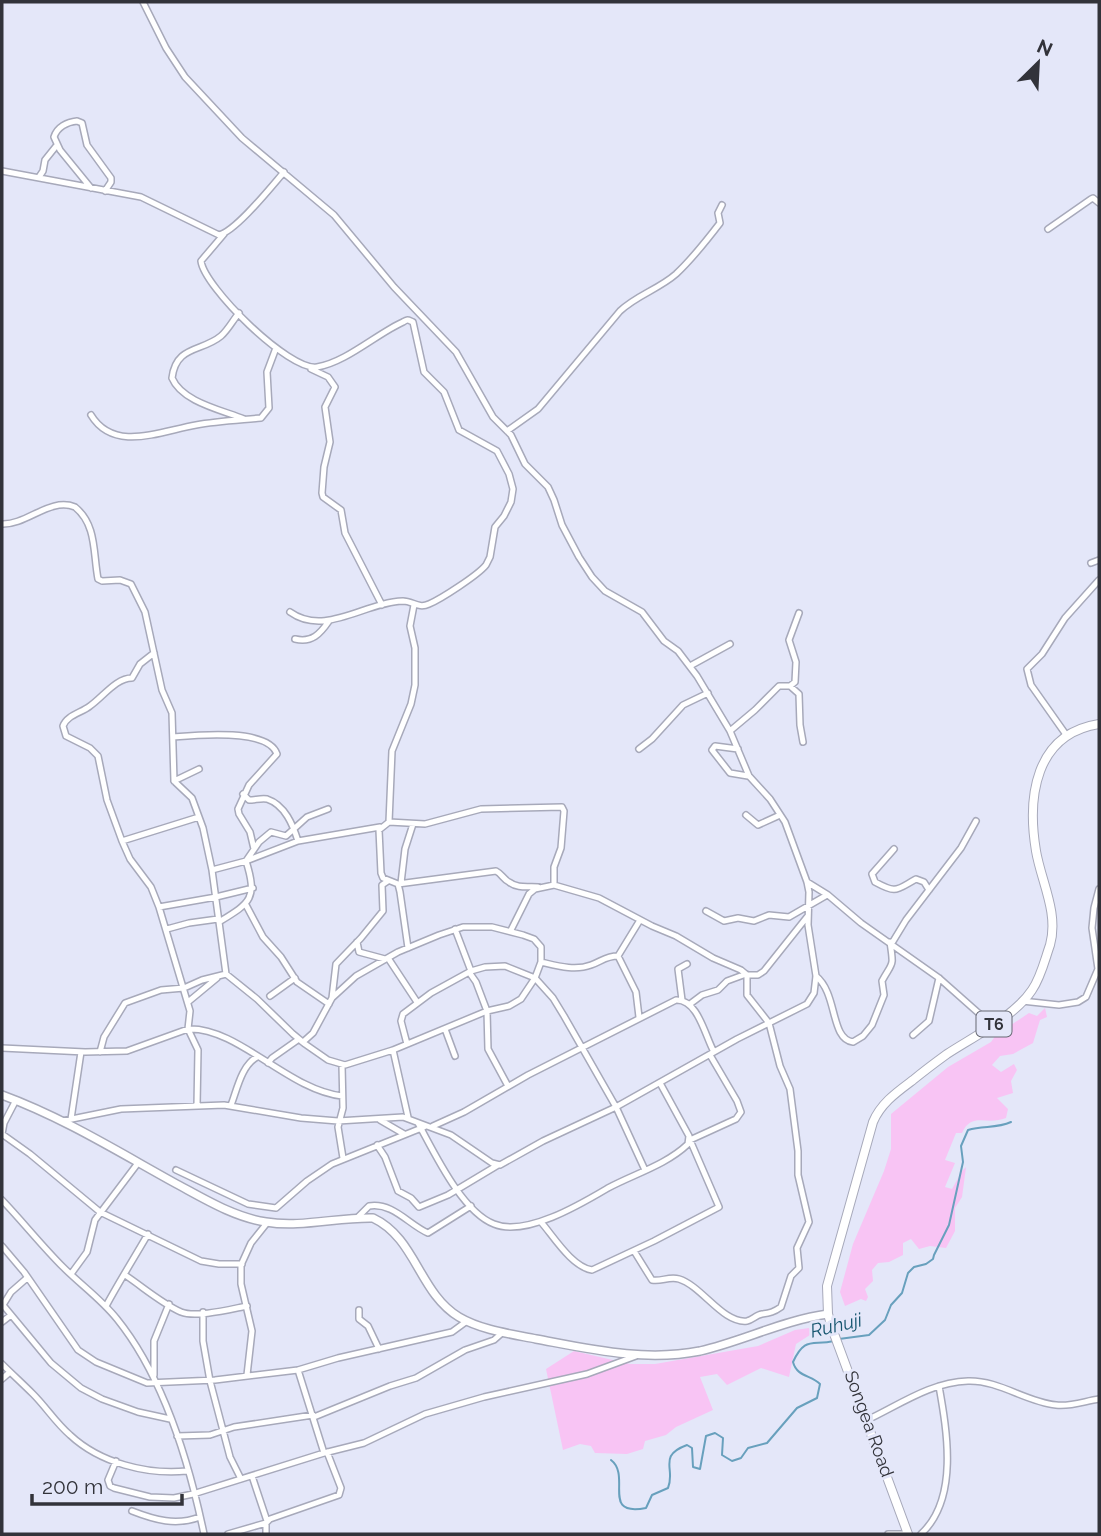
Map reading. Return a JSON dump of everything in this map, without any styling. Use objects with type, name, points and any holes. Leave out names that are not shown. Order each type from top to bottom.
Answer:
[{"type":"highway","name":"T6","points":[[828,1314],[827,1286],[876,1116],[882,1105],[1023,1001],[1037,981],[1052,933],[1050,907],[1036,850],[1033,791],[1049,753],[1077,729],[1099,724]]},
{"type":"highway","name":"Songea Road","points":[[828,1314],[907,1534]]},
{"type":"main road","points":[[2,1095],[62,1121],[225,1209],[267,1223],[373,1218],[392,1230],[403,1243],[430,1290],[442,1304],[467,1321],[503,1332],[606,1352],[679,1354],[748,1338],[797,1320],[828,1314]]},
{"type":"street","points":[[143,2],[166,48],[185,76],[242,138],[334,215],[394,287],[456,352],[493,417],[507,431],[525,464],[550,492],[562,525],[592,577],[605,591],[642,612],[664,641],[690,666],[708,693],[730,731],[749,776],[770,799],[789,832],[807,882],[808,917],[816,976],[814,993],[807,1004],[616,1107],[543,1141],[458,1190],[418,1207],[411,1198],[397,1189],[385,1157],[377,1145]]},
{"type":"street","points":[[91,188],[57,145],[54,137],[60,128],[72,121],[82,124],[87,145],[112,181],[104,191]]},
{"type":"street","points":[[39,177],[45,160],[57,145]]},
{"type":"street","points":[[2,171],[149,200],[202,228],[224,234]]},
{"type":"street","points":[[284,172],[204,255],[201,265],[239,313],[276,348],[328,377],[335,387],[325,407],[330,442],[322,493],[341,510],[345,533],[382,605]]},
{"type":"street","points":[[1048,229],[1091,199],[1099,203]]},
{"type":"street","points":[[507,431],[526,420],[544,403],[620,311],[632,300],[660,286],[677,273],[720,223],[718,213],[722,205]]},
{"type":"street","points":[[239,313],[220,337],[184,354],[175,366],[172,378],[180,391],[190,397],[247,420]]},
{"type":"street","points":[[290,612],[309,621],[329,621],[382,605],[407,601],[414,605],[430,604],[486,565],[495,527],[508,509],[513,494],[509,474],[497,451],[459,430],[444,393],[424,372],[411,320],[404,321],[365,346],[322,366],[308,366]]},
{"type":"street","points":[[91,415],[97,424],[109,433],[132,437],[201,424],[261,418],[270,403],[268,368],[276,348]]},
{"type":"street","points":[[2,524],[10,524],[57,504],[68,504],[81,512],[92,534],[99,579],[120,580],[131,584],[145,612],[162,690],[172,713],[174,781],[192,798],[212,870],[224,974],[257,999],[301,1041],[325,1058],[341,1065],[393,1050],[521,999],[535,978],[542,950],[538,942],[511,930],[479,926],[455,929],[408,948],[356,976],[332,998],[313,1033],[301,1041],[272,1058],[268,1063]]},
{"type":"street","points":[[1091,563],[1099,560]]},
{"type":"street","points":[[1066,736],[1031,685],[1027,669],[1048,647],[1065,618],[1099,580]]},
{"type":"street","points":[[389,822],[392,751],[411,704],[415,685],[415,648],[410,626],[414,605]]},
{"type":"street","points":[[730,731],[779,686],[790,686],[795,682],[797,674],[789,640],[799,613]]},
{"type":"street","points":[[295,639],[309,640],[317,636],[329,621]]},
{"type":"street","points":[[690,666],[730,644]]},
{"type":"street","points":[[154,653],[140,664],[132,678],[122,680],[89,707],[66,719],[63,726],[66,736],[90,748],[97,755],[107,800],[122,841],[130,859],[151,887],[167,929],[191,1016],[188,1029],[198,1050],[197,1106]]},
{"type":"street","points":[[790,686],[799,694],[803,742]]},
{"type":"street","points":[[639,749],[652,739],[682,705],[708,693]]},
{"type":"street","points":[[174,737],[250,737],[276,748],[278,754],[249,785],[238,809],[250,832],[254,849]]},
{"type":"street","points":[[738,749],[715,746],[712,750],[730,774],[749,776]]},
{"type":"street","points":[[174,781],[199,769]]},
{"type":"street","points":[[243,794],[249,800],[263,799],[284,811],[295,829],[298,841]]},
{"type":"street","points":[[212,870],[246,861],[298,841],[380,827],[389,822],[425,824],[481,809],[562,807],[564,811],[561,846],[555,860],[554,886]]},
{"type":"street","points":[[167,929],[195,921],[218,920],[246,905],[253,888],[246,861],[254,849],[268,834],[286,836],[307,817],[328,809]]},
{"type":"street","points":[[746,815],[758,825],[780,815]]},
{"type":"street","points":[[122,841],[199,817]]},
{"type":"street","points":[[816,976],[827,987],[839,1034],[846,1041],[853,1042],[867,1031],[883,999],[882,981],[893,960],[891,942],[961,848],[976,821]]},
{"type":"street","points":[[408,948],[399,884],[405,849],[413,824]]},
{"type":"street","points":[[380,827],[381,873],[388,881],[399,884],[496,871],[507,882],[518,887],[554,886],[599,898],[746,974],[758,975],[764,971],[808,917]]},
{"type":"street","points":[[894,849],[872,874],[875,882],[897,891],[916,878],[929,890]]},
{"type":"street","points":[[332,998],[334,967],[383,911],[382,885],[388,881]]},
{"type":"street","points":[[807,882],[939,978],[992,1025]]},
{"type":"street","points":[[511,930],[529,894],[542,887]]},
{"type":"street","points":[[159,907],[253,888]]},
{"type":"street","points":[[1023,1001],[1059,1005],[1078,1002],[1086,997],[1098,969],[1092,928],[1099,889]]},
{"type":"street","points":[[706,911],[719,920],[742,918],[754,921],[769,915],[789,917],[828,895]]},
{"type":"street","points":[[246,905],[262,937],[278,953],[301,986],[329,1004]]},
{"type":"street","points":[[618,956],[640,920]]},
{"type":"street","points":[[455,929],[487,1012],[488,1049],[508,1086]]},
{"type":"street","points":[[357,942],[358,949],[363,954],[387,958],[417,1002]]},
{"type":"street","points":[[541,962],[567,968],[589,966],[605,957],[618,956]]},
{"type":"street","points":[[618,956],[636,992],[639,1017]]},
{"type":"street","points":[[682,1000],[678,969],[687,964]]},
{"type":"street","points":[[407,1044],[401,1016],[417,1002],[470,971],[505,966],[535,978],[553,998],[616,1107],[645,1170]]},
{"type":"street","points":[[100,1052],[104,1037],[123,1004],[162,990],[184,988],[224,974]]},
{"type":"street","points":[[188,1002],[210,982],[224,974]]},
{"type":"street","points":[[690,1004],[702,995],[718,990],[727,981],[746,974]]},
{"type":"street","points":[[634,1251],[652,1280],[683,1280],[704,1293],[719,1310],[748,1321],[781,1307],[791,1276],[799,1268],[796,1251],[809,1222],[798,1175],[798,1151],[790,1089],[780,1066],[769,1023],[747,995],[746,974]]},
{"type":"street","points":[[270,996],[295,978]]},
{"type":"street","points":[[913,1035],[929,1021],[939,978]]},
{"type":"street","points":[[176,1170],[251,1205],[273,1208],[284,1203],[313,1177],[343,1158],[424,1126],[464,1112],[668,1002],[682,1000],[690,1004],[741,1112],[736,1119],[690,1140],[681,1150],[581,1204],[541,1222],[510,1226],[497,1226],[486,1221],[471,1206],[458,1190],[424,1126]]},
{"type":"street","points":[[2,1048],[81,1052],[133,1049],[188,1029],[216,1035],[238,1045],[306,1086],[342,1096]]},
{"type":"street","points":[[445,1029],[455,1056]]},
{"type":"street","points":[[393,1050],[408,1117]]},
{"type":"street","points":[[71,1119],[81,1052]]},
{"type":"street","points":[[231,1105],[245,1070],[251,1060],[257,1057]]},
{"type":"street","points":[[341,1065],[342,1108],[338,1121],[343,1158]]},
{"type":"street","points":[[541,1222],[565,1252],[587,1269],[596,1269],[719,1207],[690,1140],[660,1083]]},
{"type":"street","points":[[16,1101],[2,1134],[100,1212],[201,1261],[242,1264]]},
{"type":"street","points":[[62,1121],[111,1110],[231,1105],[301,1118],[338,1121],[408,1117],[424,1126],[451,1135],[498,1165]]},
{"type":"street","points":[[379,1119],[404,1134]]},
{"type":"street","points":[[71,1274],[87,1252],[92,1226],[100,1212],[138,1163]]},
{"type":"street","points":[[2,1200],[71,1274],[106,1306],[132,1339],[158,1383],[177,1436],[204,1534]]},
{"type":"street","points":[[357,1218],[369,1206],[381,1206],[428,1233],[471,1206]]},
{"type":"street","points":[[247,1375],[252,1336],[241,1284],[242,1264],[251,1244],[267,1223]]},
{"type":"street","points":[[106,1306],[148,1234]]},
{"type":"street","points":[[2,1247],[78,1350],[96,1362],[147,1383],[210,1381],[298,1370],[452,1332],[467,1321]]},
{"type":"street","points":[[125,1275],[143,1289],[185,1313],[247,1306]]},
{"type":"street","points":[[27,1278],[3,1303],[51,1363],[81,1388],[102,1399],[143,1414],[170,1419]]},
{"type":"street","points":[[154,1376],[154,1341],[169,1304]]},
{"type":"street","points":[[359,1310],[359,1319],[368,1326],[379,1349]]},
{"type":"street","points":[[203,1312],[210,1381],[231,1461],[241,1479]]},
{"type":"street","points":[[2,1322],[10,1315]]},
{"type":"street","points":[[177,1436],[210,1434],[224,1429],[313,1416],[420,1377],[460,1353],[494,1340],[503,1332]]},
{"type":"street","points":[[116,1461],[108,1480],[114,1488],[150,1497],[174,1498],[194,1494],[379,1438],[425,1414],[484,1397],[587,1374],[639,1355]]},
{"type":"street","points":[[2,1364],[71,1436],[116,1461],[148,1471],[187,1471]]},
{"type":"street","points":[[228,1534],[340,1495],[341,1488],[298,1370]]},
{"type":"street","points":[[2,1379],[10,1372]]},
{"type":"street","points":[[867,1420],[924,1391],[958,1382],[979,1382],[1058,1406],[1099,1399]]},
{"type":"street","points":[[921,1534],[938,1508],[946,1479],[948,1452],[939,1386]]},
{"type":"street","points":[[252,1476],[267,1522],[266,1534]]},
{"type":"street","points":[[132,1511],[171,1522],[200,1517]]},
{"type":"street","points":[[888,1534],[907,1534]]},
{"type":"shaded area","points":[[1045,1008],[1047,1017],[1040,1020],[1033,1043],[1013,1054],[1000,1056],[992,1065],[1001,1072],[1014,1064],[1017,1070],[1011,1081],[1013,1093],[997,1098],[1008,1109],[1006,1118],[970,1122],[962,1133],[956,1133],[945,1160],[955,1163],[945,1187],[952,1189],[966,1167],[962,1197],[955,1208],[955,1231],[946,1248],[930,1246],[919,1249],[911,1239],[903,1243],[903,1255],[889,1262],[878,1263],[872,1270],[873,1281],[865,1289],[868,1297],[866,1301],[861,1299],[845,1306],[840,1292],[853,1244],[891,1149],[891,1114],[948,1067],[991,1042],[996,1035],[1029,1013],[1037,1016]]},
{"type":"shaded area","points":[[809,1328],[813,1333],[796,1344],[789,1377],[761,1368],[727,1385],[717,1374],[700,1377],[713,1410],[676,1427],[666,1435],[645,1441],[643,1449],[627,1454],[595,1453],[591,1446],[580,1444],[563,1450],[546,1369],[574,1351],[630,1364],[655,1364],[758,1346],[795,1330]]},
{"type":"waterway","name":"Ruhuji","points":[[839,1339],[869,1335],[885,1320],[891,1305],[902,1293],[908,1273],[914,1267],[933,1259],[949,1225],[963,1162],[961,1146],[968,1130],[1011,1122]]},
{"type":"waterway","name":"Ruhuji","points":[[611,1460],[617,1467],[619,1476],[620,1501],[624,1507],[632,1509],[646,1508],[652,1495],[668,1488],[670,1458],[678,1449],[687,1445],[692,1448],[693,1467],[700,1469],[706,1436],[715,1433],[723,1438],[722,1455],[732,1461],[741,1458],[748,1448],[767,1443],[797,1408],[817,1398],[820,1384],[801,1373],[793,1362],[805,1345],[834,1341]]}]
